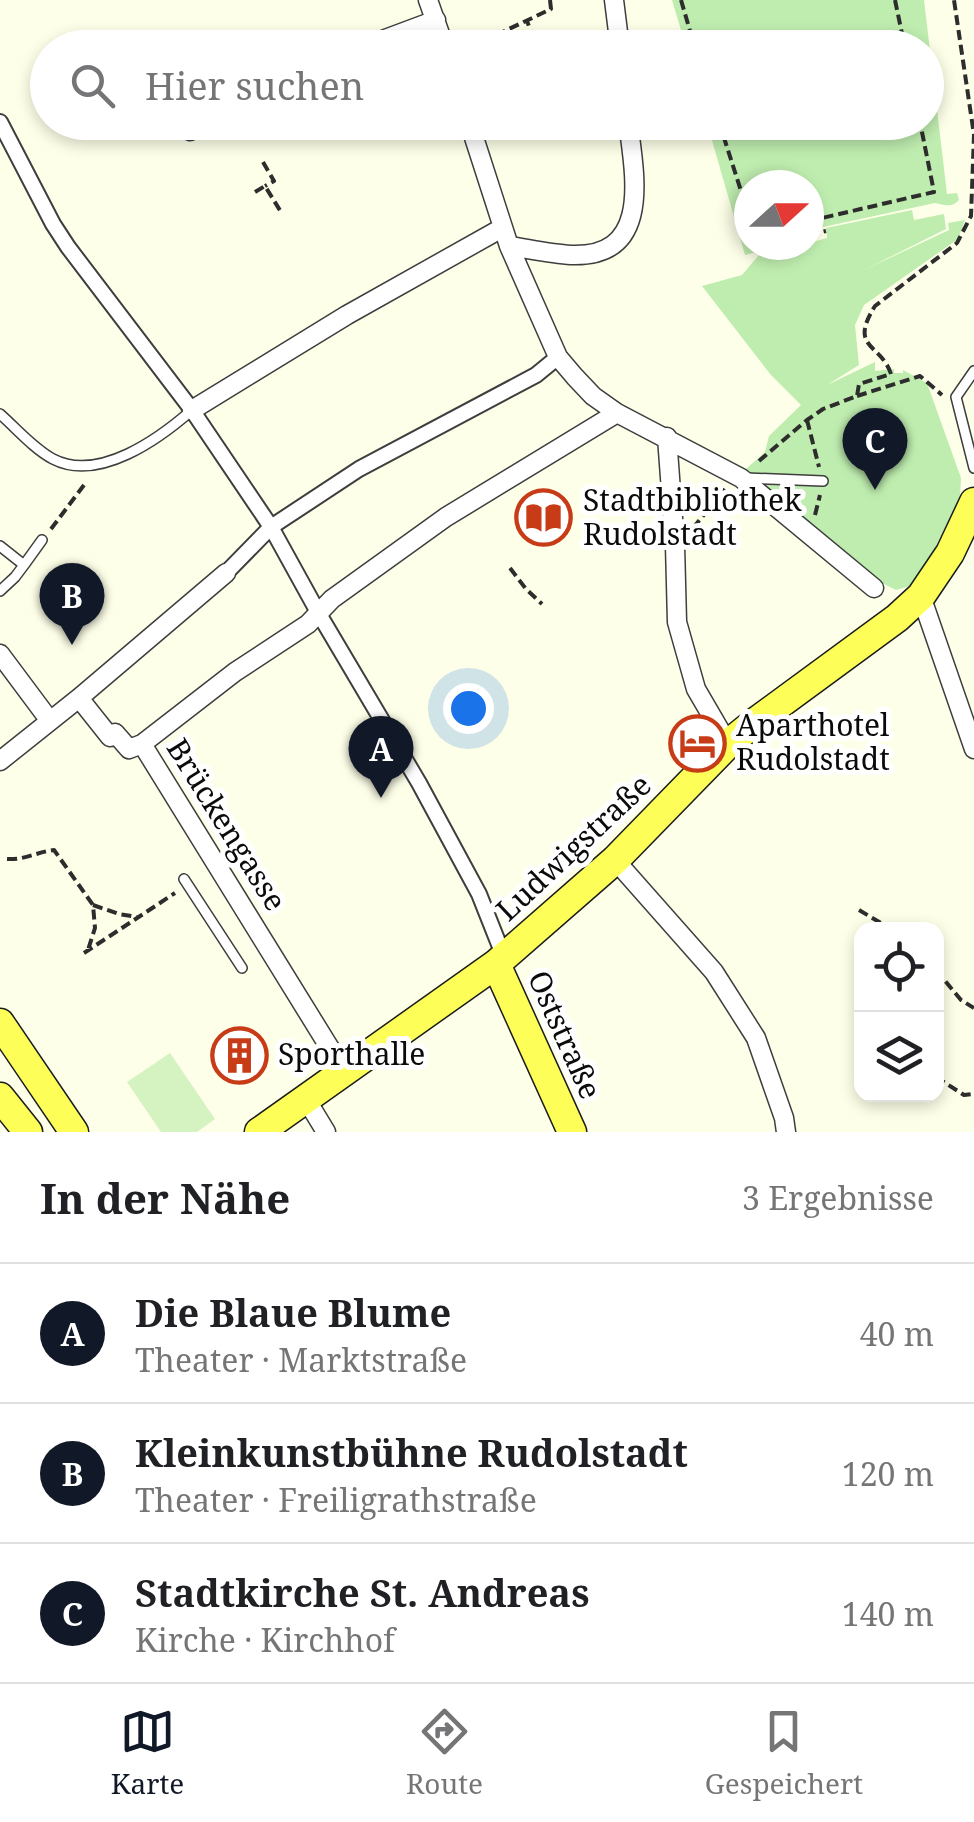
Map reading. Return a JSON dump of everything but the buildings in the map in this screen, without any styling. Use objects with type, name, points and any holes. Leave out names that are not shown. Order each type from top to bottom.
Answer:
[{"type":"main road","name":"Ludwigstraße","points":[[260,1132],[500,961],[615,860],[728,744],[897,618],[921,596],[950,553],[974,502]]},
{"type":"main road","name":"Oststraße","points":[[500,961],[572,1132]]},
{"type":"main road","points":[[0,1023],[74,1132]]},
{"type":"main road","points":[[0,1097],[28,1132]]},
{"type":"street","points":[[428,0],[439,30]]},
{"type":"street","points":[[614,0],[618,30]]},
{"type":"street","points":[[409,30],[436,20]]},
{"type":"street","points":[[0,122],[68,247],[192,410],[271,527],[480,894],[500,961]]},
{"type":"street","points":[[475,140],[502,228],[558,357],[593,396],[617,413],[740,477],[874,588]]},
{"type":"street","points":[[509,246],[574,256],[615,244],[632,218],[635,195],[630,140]]},
{"type":"street","points":[[192,410],[502,228]]},
{"type":"street","points":[[0,761],[226,573],[271,527],[359,469],[536,375],[558,357]]},
{"type":"street","name":"Brückengasse","points":[[344,1071],[142,744],[212,689],[308,624],[332,600],[446,517],[617,413]]},
{"type":"street","points":[[667,437],[677,622],[696,689],[728,744]]},
{"type":"street","points":[[921,596],[974,749]]},
{"type":"street","points":[[0,654],[50,721]]},
{"type":"street","points":[[79,698],[110,736],[115,733],[128,749],[142,744]]},
{"type":"street","points":[[615,860],[714,972],[756,1038],[786,1131]]},
{"type":"street","points":[[306,1099],[326,1132]]},
{"type":"lane","points":[[974,371],[956,397],[974,468]]},
{"type":"lane","points":[[0,414],[50,457],[73,465],[96,463],[152,443],[192,410]]},
{"type":"lane","points":[[740,477],[823,482]]},
{"type":"lane","points":[[0,591],[15,578],[42,540]]},
{"type":"lane","points":[[0,546],[24,565]]},
{"type":"lane","points":[[186,882],[242,968]]},
{"type":"path","points":[[506,30],[551,9],[550,0]]},
{"type":"path","points":[[681,0],[690,30]]},
{"type":"path","points":[[895,0],[901,30]]},
{"type":"path","points":[[901,381],[870,349],[864,331],[868,319],[876,306],[957,243],[971,216],[974,135],[954,0]]},
{"type":"path","points":[[527,20],[531,30]]},
{"type":"path","points":[[724,140],[734,171]]},
{"type":"path","points":[[824,217],[934,192],[924,140]]},
{"type":"path","points":[[255,192],[274,180],[263,162]]},
{"type":"path","points":[[265,186],[281,212]]},
{"type":"path","points":[[857,396],[859,384],[891,374]]},
{"type":"path","points":[[675,545],[730,483],[823,409],[917,376],[924,377],[940,394],[956,397]]},
{"type":"path","points":[[807,420],[823,482],[813,522]]},
{"type":"path","points":[[42,540],[90,477],[96,463]]},
{"type":"path","points":[[510,568],[542,604]]},
{"type":"path","points":[[8,859],[23,860],[54,850],[93,905],[95,928],[86,952],[186,882]]},
{"type":"path","points":[[93,905],[138,918]]},
{"type":"path","points":[[859,910],[878,922]]},
{"type":"path","points":[[944,980],[961,1000],[974,1008]]},
{"type":"path","points":[[944,1083],[964,1096],[974,1094]]},
{"type":"green space","points":[[672,0],[924,0],[928,30],[681,30]]},
{"type":"green space","points":[[712,140],[941,140],[947,194],[957,193],[959,200],[951,205],[935,203],[824,227],[824,170],[734,170],[734,217]]},
{"type":"green space","points":[[912,210],[914,220],[944,214],[946,229],[864,270],[949,230],[948,223],[965,220],[958,239],[864,305],[855,325],[859,365],[827,385],[875,362],[875,371],[903,370],[927,383],[961,478],[960,497],[926,566],[914,585],[896,590],[880,582],[746,469],[765,452],[769,436],[801,405],[771,375],[702,286],[742,275],[755,260],[824,260],[826,228]]},
{"type":"green space","points":[[170,1053],[215,1119],[197,1132],[161,1132],[127,1082]]},
{"type":"place","name":"Stadtkirche St. Andreas","points":[[875,490]]},
{"type":"place","name":"Stadtbibliothek Rudolstadt","points":[[544,518]]},
{"type":"place","name":"Kleinkunstbühne Rudolstadt","points":[[72,645]]},
{"type":"place","name":"Aparthotel Rudolstadt","points":[[697,743]]},
{"type":"place","name":"Die Blaue Blume","points":[[381,798]]},
{"type":"place","name":"Sporthalle","points":[[239,1055]]}]
